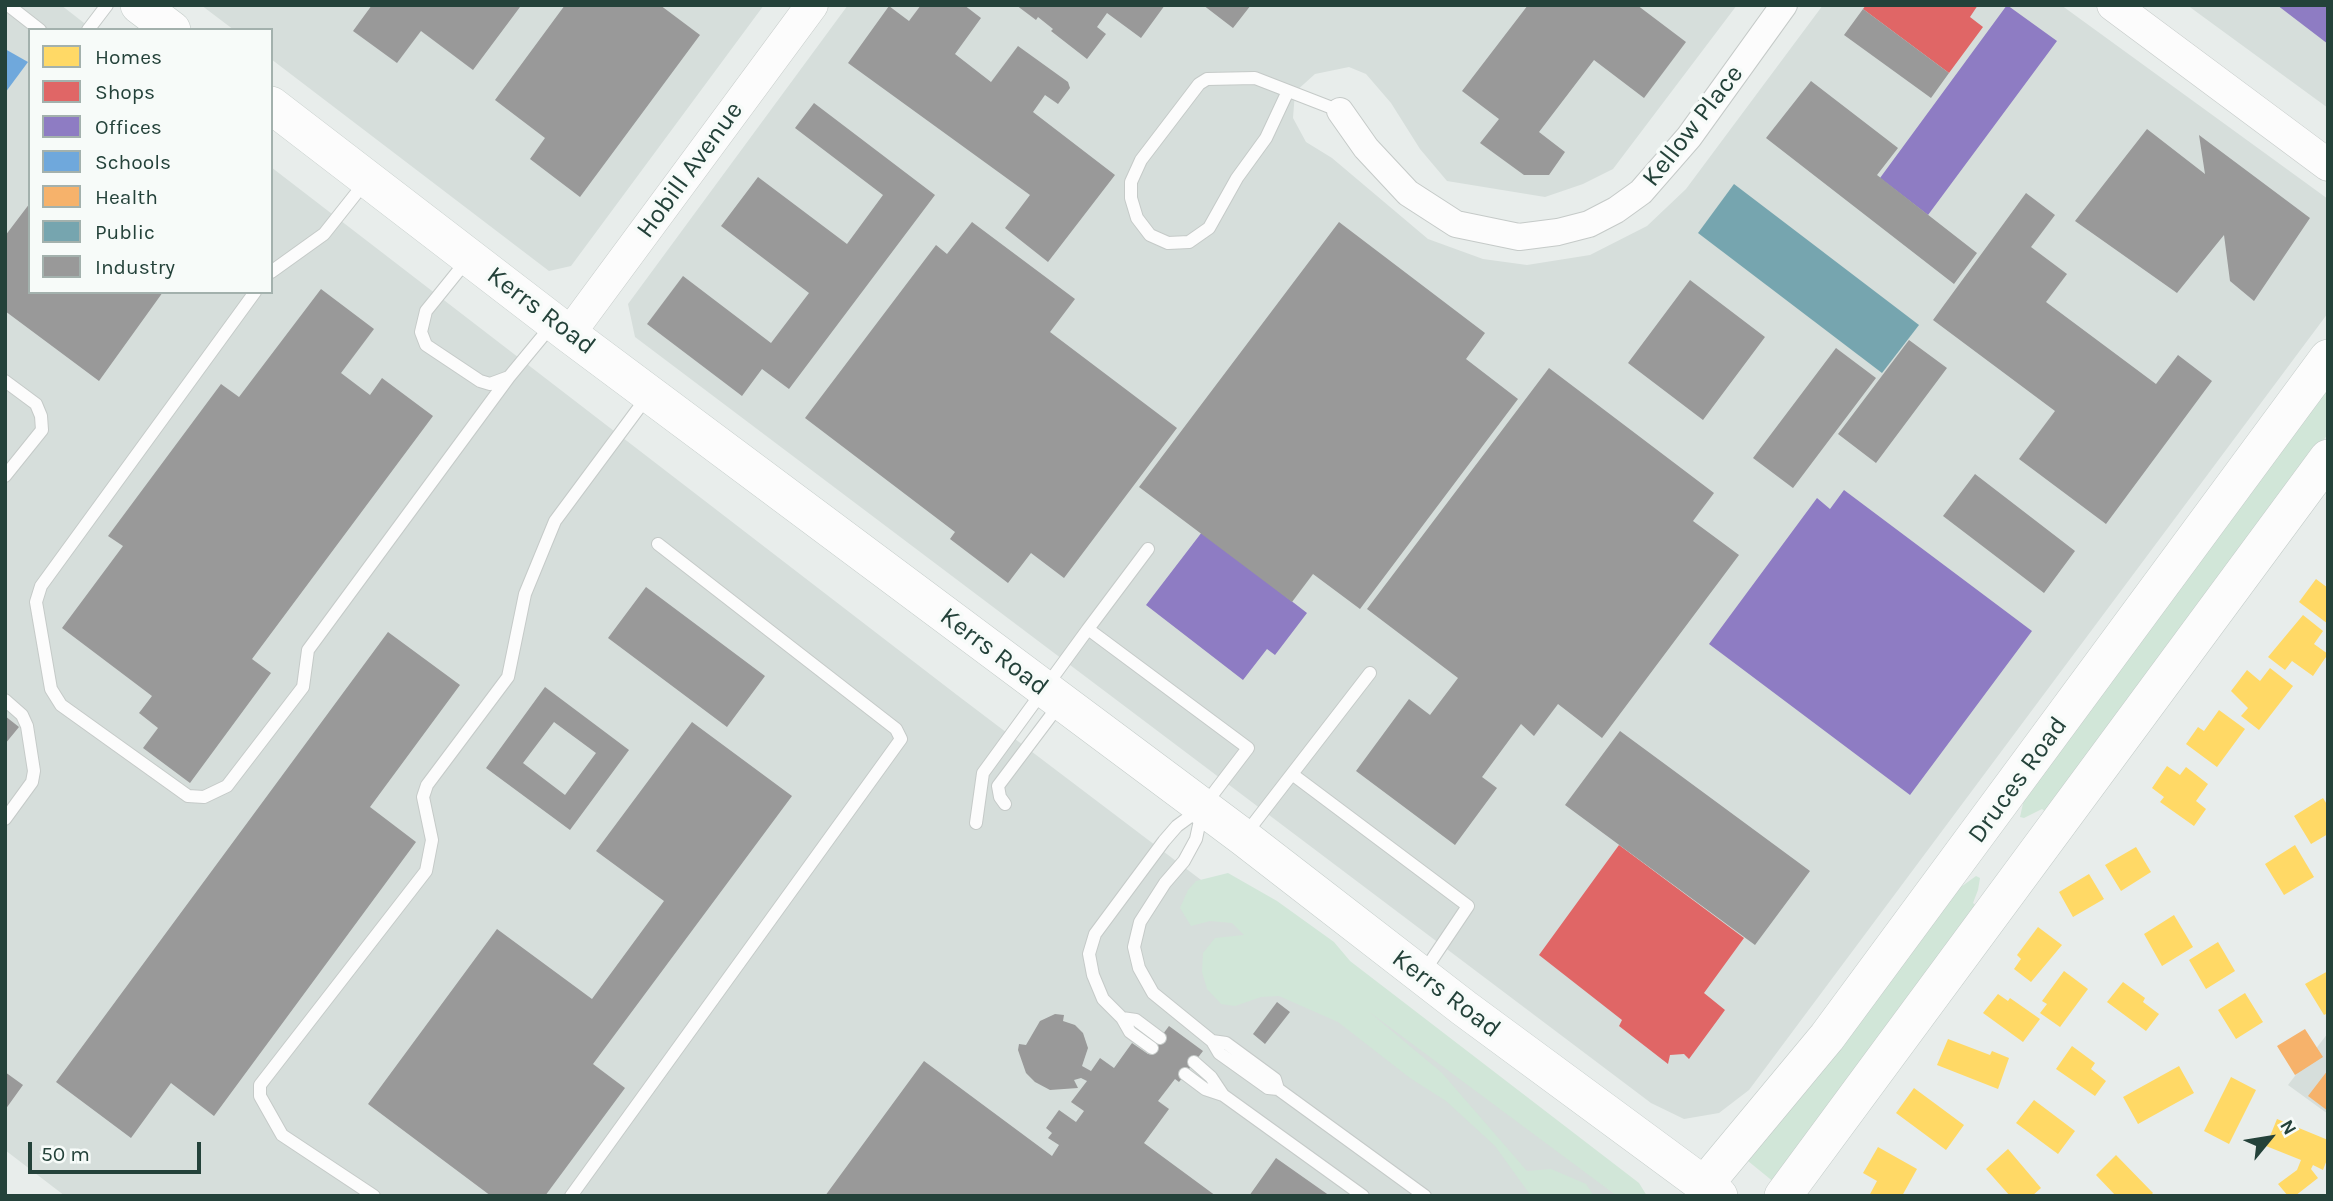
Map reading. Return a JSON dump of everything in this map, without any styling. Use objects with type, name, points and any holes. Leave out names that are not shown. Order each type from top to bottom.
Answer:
[{"type":"main road","points":[[139,5],[169,28]]},
{"type":"main road","name":"Kerrs Road","points":[[273,107],[562,328],[1243,837],[1421,975],[1710,1192]]},
{"type":"main road","name":"Druces Road","points":[[1710,1192],[1982,830],[2328,358]]},
{"type":"main road","points":[[1783,1196],[1927,997],[2029,866],[2328,458]]},
{"type":"main road","points":[[1982,830],[2029,866]]},
{"type":"street","name":"Hobill Avenue","points":[[562,328],[812,5]]},
{"type":"street","name":"Kellow Place","points":[[1340,111],[1366,148],[1408,193],[1457,224],[1519,237],[1558,232],[1590,224],[1641,192],[1689,136],[1784,5]]},
{"type":"street","points":[[2113,5],[2328,165]]},
{"type":"lane","points":[[8,5],[37,28]]},
{"type":"lane","points":[[90,28],[107,5]]},
{"type":"lane","points":[[1289,91],[1266,138],[1237,178],[1209,228],[1189,242],[1168,243],[1150,235],[1137,218],[1131,198],[1131,182],[1141,160],[1199,84],[1207,79],[1255,78],[1289,91],[1340,111]]},
{"type":"lane","points":[[273,271],[324,234],[368,179]]},
{"type":"lane","points":[[469,257],[426,311],[421,332],[426,345],[480,382],[491,384],[509,377]]},
{"type":"lane","points":[[254,294],[41,586],[36,602],[51,689],[61,705],[188,796],[204,797],[219,792],[244,764],[303,687],[308,650],[509,377],[562,328]]},
{"type":"lane","points":[[5,381],[36,404],[41,416],[42,430],[5,476]]},
{"type":"lane","points":[[374,1196],[282,1135],[260,1096],[260,1085],[426,871],[432,840],[423,797],[427,785],[508,677],[525,594],[555,520],[650,394]]},
{"type":"lane","points":[[571,1196],[901,739],[896,729],[657,544]]},
{"type":"lane","points":[[1005,804],[998,786],[1088,629],[1148,549]]},
{"type":"lane","points":[[1088,629],[1248,748],[1203,807],[1177,826],[1164,841],[1095,934],[1089,954],[1093,975],[1103,999],[1122,1018],[1130,1032],[1156,1043]]},
{"type":"lane","points":[[1243,837],[1370,673]]},
{"type":"lane","points":[[976,823],[983,772],[1052,695]]},
{"type":"lane","points":[[5,700],[22,715],[27,726],[34,771],[32,782],[5,819]]},
{"type":"lane","points":[[1292,774],[1468,906],[1421,975]]},
{"type":"lane","points":[[1203,807],[1196,839],[1140,922],[1134,947],[1139,968],[1153,993],[1212,1041],[1226,1043],[1247,1058],[1275,1079],[1278,1089],[1425,1196]]},
{"type":"lane","points":[[1194,1062],[1211,1077],[1223,1095]]},
{"type":"lane","points":[[1185,1074],[1205,1089],[1223,1095],[1363,1196]]},
{"type":"shaded area","points":[[5,5],[61,5],[90,28],[28,28],[28,294],[273,294],[273,169],[957,695],[1618,1196],[65,1196],[5,1150]]},
{"type":"shaded area","points":[[201,5],[764,5],[571,266],[549,271],[273,61],[273,28],[231,28]]},
{"type":"shaded area","points":[[848,5],[1737,5],[1613,169],[1583,184],[1545,197],[1447,181],[1420,149],[1391,103],[1366,74],[1349,67],[1315,74],[1295,92],[1293,118],[1306,142],[1332,158],[1428,239],[1483,259],[1527,265],[1590,255],[1647,226],[1686,189],[1823,5],[2061,5],[2328,199],[2328,313],[1749,1090],[1719,1113],[1684,1119],[1651,1103],[635,337],[628,304]]},
{"type":"shaded area","points":[[2187,5],[2328,5],[2328,108]]},
{"type":"shaded area","points":[[2328,1033],[2328,1114],[2288,1085]]},
{"type":"green space","points":[[2328,378],[2328,434],[2046,812],[2042,809],[2024,818],[2020,817],[2024,799]]},
{"type":"green space","points":[[1228,873],[1277,901],[1334,942],[1350,961],[1639,1183],[1647,1196],[1617,1196],[1368,1011],[1442,1073],[1527,1171],[1551,1169],[1586,1184],[1594,1196],[1531,1196],[1495,1146],[1446,1101],[1410,1078],[1338,1022],[1279,996],[1261,997],[1235,1006],[1221,1004],[1207,989],[1202,972],[1203,953],[1215,938],[1244,935],[1232,923],[1210,921],[1191,926],[1180,908],[1188,890],[1196,881]]},
{"type":"green space","points":[[1976,876],[1980,878],[1973,903],[1978,907],[1775,1183],[1748,1161],[1950,889],[1954,892]]},
{"type":"building: Homes","points":[[2316,579],[2328,588],[2328,624],[2299,602]]},
{"type":"building: Homes","points":[[2303,615],[2323,631],[2314,644],[2328,654],[2313,676],[2292,661],[2285,670],[2268,657]]},
{"type":"building: Homes","points":[[2270,668],[2293,686],[2259,730],[2241,716],[2248,708],[2231,691],[2247,670],[2260,681]]},
{"type":"building: Homes","points":[[2219,710],[2245,729],[2217,767],[2186,744],[2198,727],[2204,731]]},
{"type":"building: Homes","points":[[2167,766],[2180,775],[2186,767],[2208,784],[2196,801],[2206,809],[2194,826],[2160,802],[2164,797],[2152,788]]},
{"type":"building: Homes","points":[[2323,798],[2328,806],[2328,834],[2311,844],[2294,816]]},
{"type":"building: Homes","points":[[2295,845],[2314,877],[2284,895],[2265,864]]},
{"type":"building: Homes","points":[[2136,847],[2151,872],[2121,891],[2105,865]]},
{"type":"building: Homes","points":[[2089,874],[2104,899],[2073,917],[2059,892]]},
{"type":"building: Homes","points":[[2174,915],[2193,947],[2162,966],[2144,934]]},
{"type":"building: Homes","points":[[2038,927],[2062,945],[2031,982],[2014,969],[2021,959],[2017,955]]},
{"type":"building: Homes","points":[[2218,942],[2235,971],[2206,989],[2189,960]]},
{"type":"building: Homes","points":[[2064,971],[2088,989],[2060,1027],[2040,1013],[2047,1004],[2042,1001]]},
{"type":"building: Homes","points":[[2328,971],[2328,1013],[2324,1015],[2305,984]]},
{"type":"building: Homes","points":[[2123,982],[2145,998],[2143,1002],[2159,1014],[2146,1031],[2107,1002]]},
{"type":"building: Homes","points":[[2245,993],[2263,1022],[2236,1039],[2218,1010]]},
{"type":"building: Homes","points":[[1998,994],[2008,1001],[2010,998],[2040,1019],[2023,1042],[1983,1013]]},
{"type":"building: Homes","points":[[1948,1039],[1990,1055],[1992,1051],[2009,1058],[1998,1089],[1937,1065]]},
{"type":"building: Homes","points":[[2072,1046],[2095,1063],[2091,1069],[2106,1081],[2095,1096],[2056,1069]]},
{"type":"building: Homes","points":[[2179,1066],[2194,1093],[2138,1124],[2123,1097]]},
{"type":"building: Homes","points":[[2231,1077],[2256,1090],[2229,1144],[2204,1131]]},
{"type":"building: Homes","points":[[1914,1088],[1964,1125],[1946,1150],[1896,1113]]},
{"type":"building: Homes","points":[[2034,1100],[2075,1131],[2058,1154],[2016,1123]]},
{"type":"building: Homes","points":[[2277,1119],[2328,1140],[2328,1157],[2323,1170],[2313,1165],[2311,1169],[2318,1178],[2295,1196],[2288,1196],[2278,1184],[2297,1170],[2301,1160],[2266,1146]]},
{"type":"building: Homes","points":[[1878,1147],[1917,1169],[1902,1196],[1869,1196],[1877,1181],[1863,1173]]},
{"type":"building: Homes","points":[[2008,1149],[2041,1188],[2032,1196],[2010,1196],[1986,1169]]},
{"type":"building: Homes","points":[[2116,1155],[2153,1193],[2150,1196],[2116,1196],[2096,1175]]},
{"type":"building: Shops","points":[[1866,5],[1978,5],[1970,17],[1983,27],[1949,73],[1863,9]]},
{"type":"building: Shops","points":[[1619,845],[1744,938],[1704,993],[1725,1010],[1689,1059],[1684,1054],[1670,1055],[1668,1064],[1619,1026],[1622,1020],[1539,955]]},
{"type":"building: Offices","points":[[2007,5],[2057,41],[1928,215],[1880,178]]},
{"type":"building: Offices","points":[[2277,5],[2328,5],[2328,44]]},
{"type":"building: Offices","points":[[1844,490],[2032,631],[1910,795],[1709,644],[1817,498],[1830,509]]},
{"type":"building: Offices","points":[[1202,532],[1307,613],[1275,655],[1267,649],[1243,680],[1146,605]]},
{"type":"building: Schools","points":[[5,49],[28,62],[5,93]]},
{"type":"building: Health","points":[[2305,1029],[2323,1057],[2295,1075],[2277,1046]]},
{"type":"building: Health","points":[[2328,1070],[2328,1111],[2308,1096]]},
{"type":"building: Public","points":[[1734,184],[1919,325],[1882,373],[1698,233]]},
{"type":"building: Industry","points":[[372,5],[520,7],[473,70],[421,31],[397,63],[353,31]]},
{"type":"building: Industry","points":[[565,5],[660,5],[700,35],[580,197],[530,159],[545,138],[495,100]]},
{"type":"building: Industry","points":[[921,5],[964,5],[981,18],[955,54],[991,82],[1018,46],[1068,82],[1070,88],[1058,104],[1045,95],[1033,112],[1115,175],[1048,262],[1005,228],[1030,195],[848,63],[889,6],[909,21]]},
{"type":"building: Industry","points":[[1016,5],[1165,5],[1141,38],[1107,13],[1097,27],[1106,34],[1087,59],[1051,31],[1053,29],[1038,17],[1036,20]]},
{"type":"building: Industry","points":[[1203,5],[1251,5],[1233,28]]},
{"type":"building: Industry","points":[[1528,5],[1637,5],[1686,42],[1644,98],[1594,60],[1539,132],[1565,152],[1549,175],[1524,175],[1480,143],[1499,119],[1462,91]]},
{"type":"building: Industry","points":[[1863,9],[1949,73],[1931,98],[1844,35]]},
{"type":"building: Industry","points":[[1811,81],[1898,148],[1877,175],[1977,253],[1954,284],[1766,138]]},
{"type":"building: Industry","points":[[814,103],[935,195],[789,389],[762,369],[742,396],[647,324],[683,276],[771,343],[809,293],[721,226],[758,177],[847,244],[883,195],[795,128]]},
{"type":"building: Industry","points":[[2147,129],[2205,174],[2199,135],[2310,218],[2254,301],[2230,281],[2224,235],[2177,293],[2075,221]]},
{"type":"building: Industry","points":[[2026,193],[2055,215],[2031,247],[2067,274],[2046,302],[2156,384],[2178,355],[2212,381],[2106,524],[2019,459],[2055,411],[1933,320]]},
{"type":"building: Industry","points":[[28,206],[28,294],[162,294],[99,381],[5,311],[5,236]]},
{"type":"building: Industry","points":[[972,222],[1075,299],[1050,332],[1177,428],[1064,578],[1031,553],[1008,583],[950,539],[955,532],[805,418],[936,245],[947,254]]},
{"type":"building: Industry","points":[[1339,222],[1485,333],[1466,359],[1518,399],[1360,609],[1313,574],[1292,602],[1139,487]]},
{"type":"building: Industry","points":[[1690,280],[1765,337],[1703,420],[1628,363]]},
{"type":"building: Industry","points":[[321,289],[374,329],[341,373],[370,395],[382,378],[433,416],[252,659],[271,673],[190,783],[143,748],[158,728],[139,713],[152,696],[62,628],[123,546],[108,536],[221,384],[239,397]]},
{"type":"building: Industry","points":[[1909,340],[1947,368],[1876,463],[1838,434]]},
{"type":"building: Industry","points":[[1836,348],[1876,378],[1793,488],[1753,458]]},
{"type":"building: Industry","points":[[1549,368],[1714,493],[1693,521],[1739,555],[1602,738],[1558,704],[1534,736],[1521,724],[1482,777],[1497,788],[1455,845],[1356,771],[1409,699],[1430,715],[1458,678],[1367,609]]},
{"type":"building: Industry","points":[[1975,474],[2075,551],[2044,593],[1943,516]]},
{"type":"building: Industry","points":[[646,587],[765,676],[727,727],[608,638]]},
{"type":"building: Industry","points":[[388,632],[460,685],[370,807],[416,842],[214,1116],[171,1083],[131,1138],[56,1082]]},
{"type":"building: Industry","points":[[545,687],[629,750],[570,830],[486,768]],"holes":[[[554,722],[596,753],[565,795],[523,763]]]},
{"type":"building: Industry","points":[[5,716],[19,727],[5,744]]},
{"type":"building: Industry","points":[[692,722],[792,796],[593,1064],[625,1088],[545,1196],[491,1196],[368,1104],[497,929],[592,999],[664,901],[596,851]]},
{"type":"building: Industry","points":[[1620,731],[1810,871],[1755,945],[1565,805]]},
{"type":"building: Industry","points":[[1277,1002],[1290,1012],[1265,1044],[1253,1034]]},
{"type":"building: Industry","points":[[1055,1014],[1064,1015],[1063,1021],[1075,1025],[1083,1033],[1088,1048],[1082,1066],[1091,1071],[1100,1058],[1114,1068],[1132,1043],[1148,1054],[1169,1026],[1203,1051],[1179,1082],[1175,1079],[1158,1101],[1169,1109],[1144,1143],[1216,1196],[825,1196],[924,1061],[1052,1156],[1059,1145],[1048,1138],[1052,1133],[1046,1128],[1059,1110],[1076,1122],[1084,1111],[1071,1102],[1087,1081],[1081,1078],[1074,1080],[1078,1088],[1050,1090],[1035,1082],[1026,1073],[1018,1050],[1019,1044],[1026,1045],[1040,1021]]},
{"type":"building: Industry","points":[[5,1072],[23,1085],[5,1110]]},
{"type":"building: Industry","points":[[1276,1158],[1330,1196],[1249,1196]]}]
